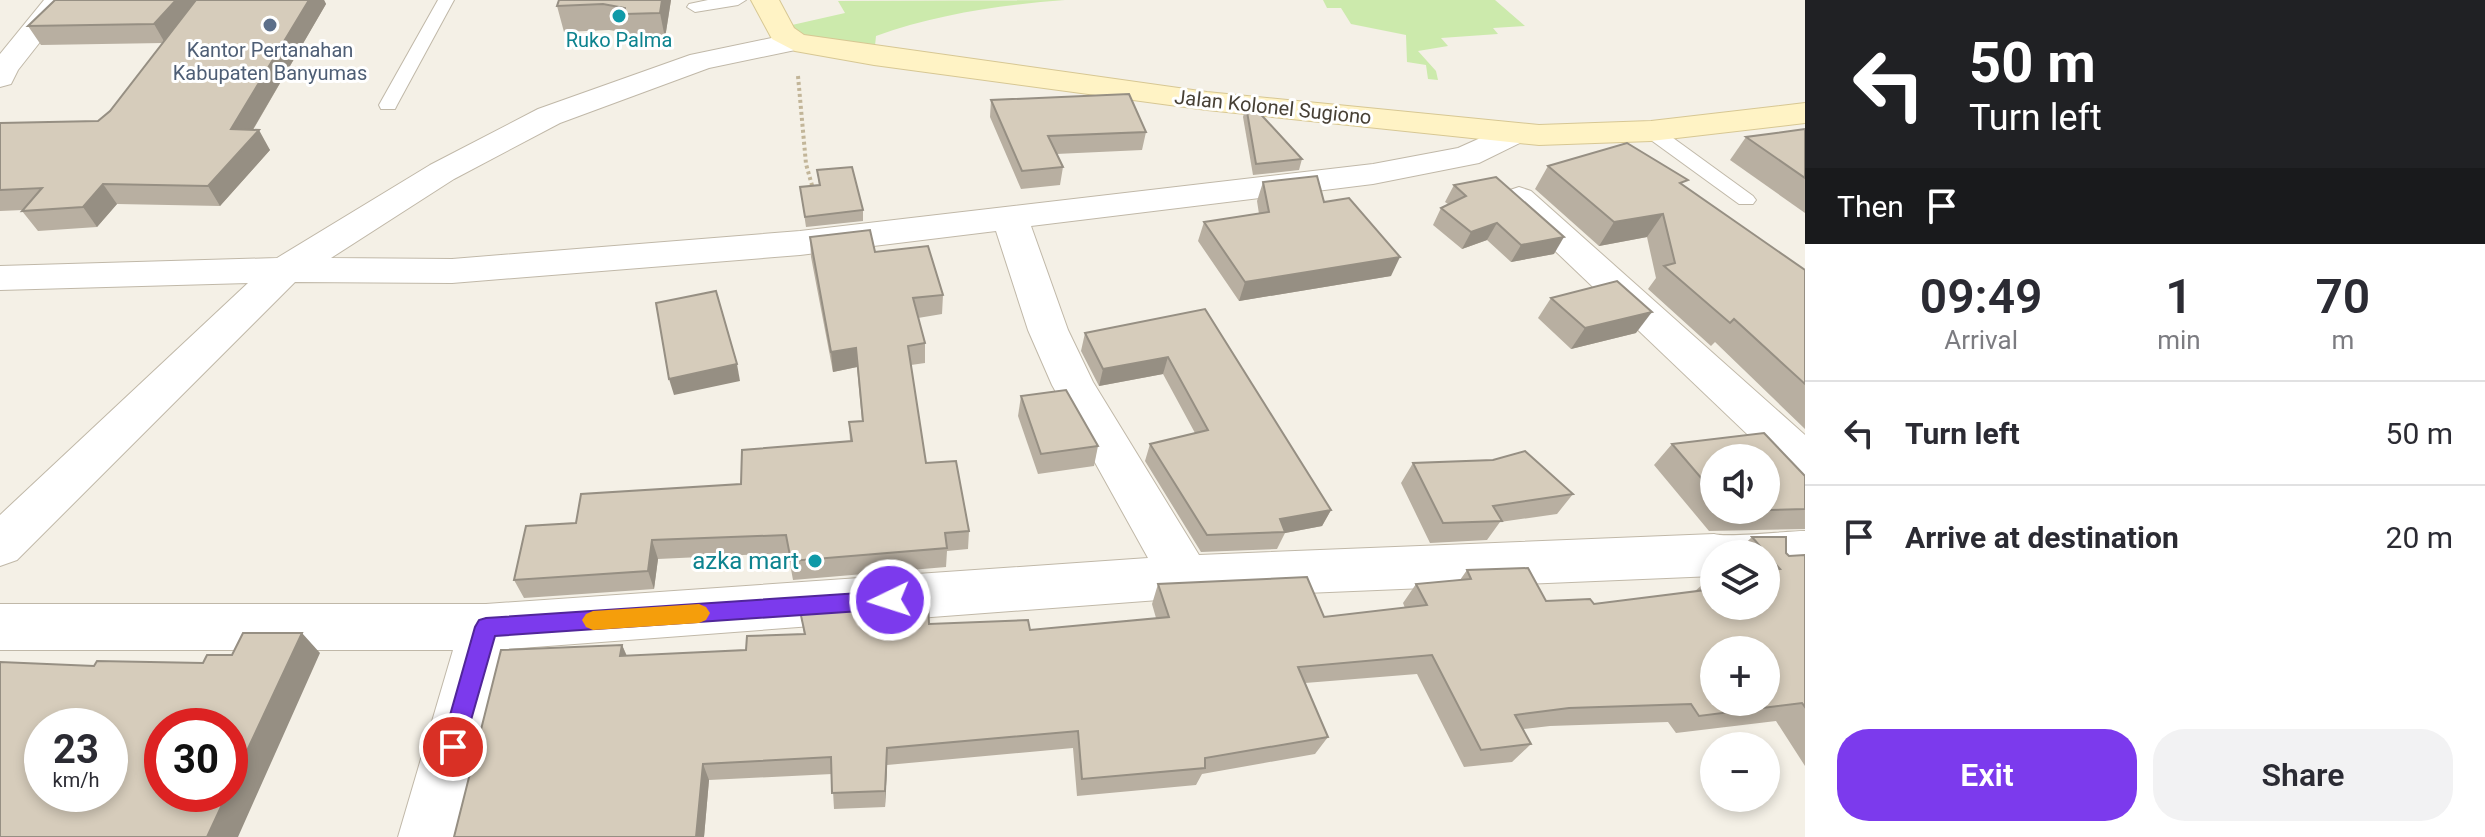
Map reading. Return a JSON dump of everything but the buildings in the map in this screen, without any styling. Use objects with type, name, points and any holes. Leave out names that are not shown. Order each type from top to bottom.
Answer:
[{"type":"main road","points":[[765,0],[782,33],[795,42]]},
{"type":"main road","name":"Jalan Kolonel Sugiono","points":[[795,42],[874,56],[1192,99],[1514,133],[1651,131],[1805,113]]},
{"type":"street","points":[[0,78],[4,68],[59,0]]},
{"type":"street","points":[[0,546],[285,270],[364,224],[442,172],[549,116],[701,61],[795,42]]},
{"type":"street","points":[[0,278],[285,270],[452,271],[830,239],[1373,174],[1467,156],[1514,133]]},
{"type":"street","points":[[1467,156],[1532,209],[1805,462]]},
{"type":"street","points":[[1010,219],[1048,330],[1073,385],[1185,577]]},
{"type":"street","points":[[1780,552],[1805,551]]},
{"type":"street","points":[[0,627],[486,627],[1185,577],[1700,556]]},
{"type":"street","points":[[428,837],[486,627]]},
{"type":"lane","points":[[388,105],[446,0]]},
{"type":"lane","points":[[695,7],[738,0]]},
{"type":"lane","points":[[1651,131],[1746,200]]},
{"type":"path","points":[[795,42],[806,164],[830,239]]},
{"type":"green space","points":[[1065,0],[969,12],[899,28],[876,36],[874,56],[782,33],[792,25],[845,13],[838,1]]},
{"type":"green space","points":[[1323,0],[1495,0],[1525,26],[1493,28],[1498,34],[1441,38],[1448,46],[1418,51],[1436,71],[1438,80],[1428,79],[1426,65],[1407,62],[1406,35],[1351,24],[1341,8],[1327,8]]},
{"type":"slow traffic","points":[[593,620],[699,613]]},
{"type":"place","name":"Ruko Palma","points":[[619,16]]},
{"type":"place","name":"Kantor Pertanahan Kabupaten Banyumas","points":[[270,25]]},
{"type":"place","name":"azka mart","points":[[815,561]]},
{"type":"route","points":[[453,747],[486,627],[890,600]]}]
